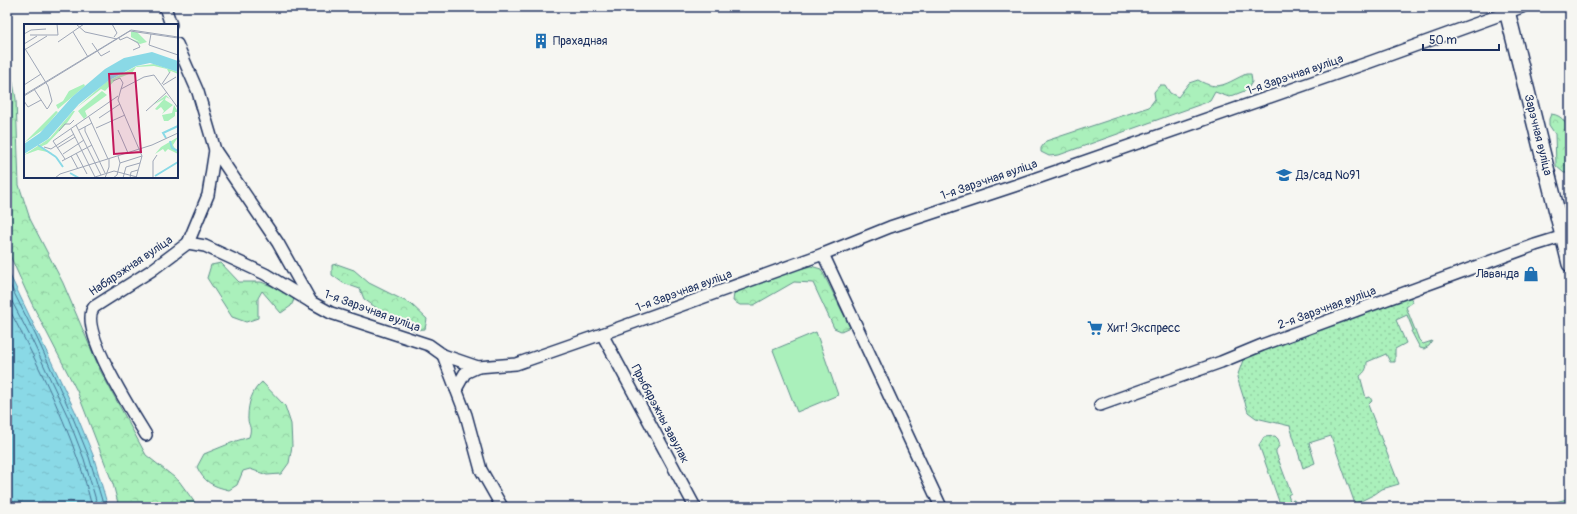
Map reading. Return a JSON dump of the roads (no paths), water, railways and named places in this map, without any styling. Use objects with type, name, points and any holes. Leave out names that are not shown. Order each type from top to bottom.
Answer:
[{"type":"street","points":[[165,7],[171,24]]},
{"type":"street","name":"1-я Зарэчная вуліца","points":[[215,150],[278,243],[312,302],[331,313],[429,345],[443,355],[478,367],[516,364],[823,254],[890,227],[1017,185],[1363,65],[1506,10],[1522,7]]},
{"type":"street","name":"Зарэчная вуліца","points":[[1506,10],[1570,264]]},
{"type":"street","points":[[178,46],[198,92],[215,150],[208,195],[188,243]]},
{"type":"street","name":"2-я Зарэчная вуліца","points":[[1100,405],[1221,362],[1535,245],[1564,236]]},
{"type":"street","name":"Набярэжная вуліца","points":[[146,435],[121,393],[96,345],[90,323],[90,311],[94,306],[152,270],[188,243],[205,246],[265,274],[312,302]]},
{"type":"street","points":[[823,254],[941,507]]},
{"type":"street","name":"Прыбярэжны завулак","points":[[602,334],[695,507]]},
{"type":"street","points":[[443,355],[466,415],[481,470],[502,507]]},
{"type":"street","points":[[456,389],[465,373],[478,367]]},
{"type":"water","points":[[7,269],[75,411],[93,455],[108,507],[7,507]]},
{"type":"place","name":"Прахадная","points":[[541,41]]},
{"type":"place","name":"Дз/сад №91","points":[[1284,175]]},
{"type":"place","name":"Лаванда","points":[[1531,274]]},
{"type":"place","name":"Хит! Экспресс","points":[[1095,328]]}]
